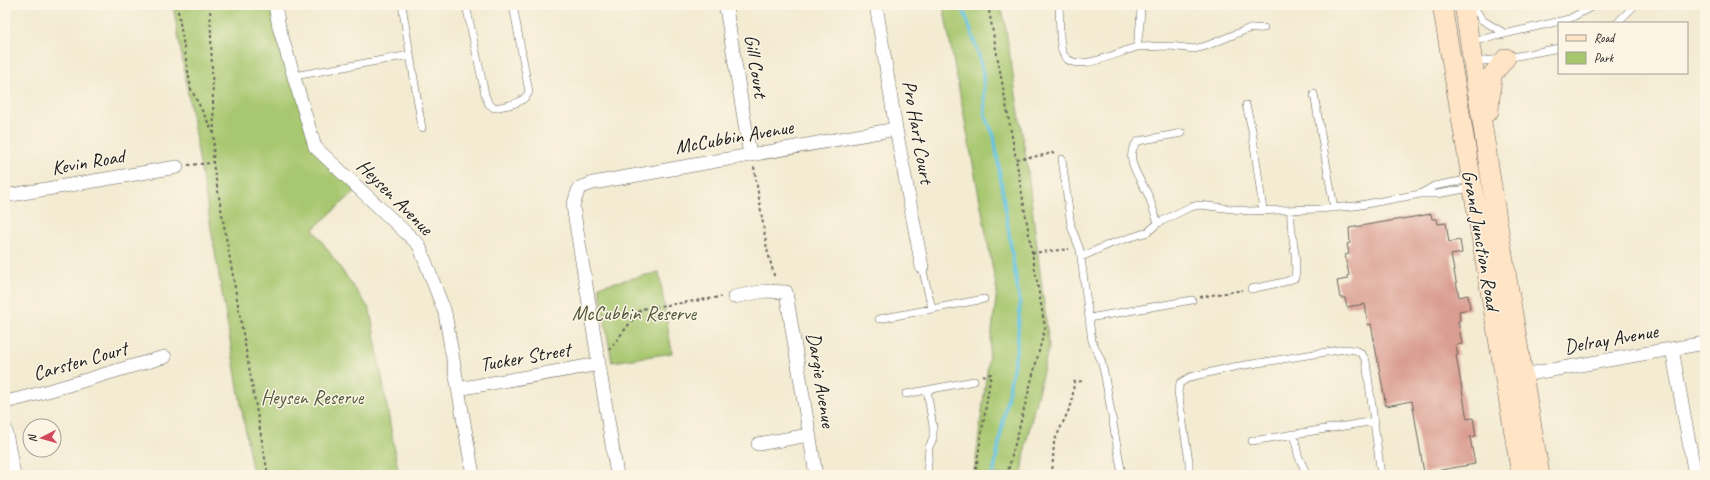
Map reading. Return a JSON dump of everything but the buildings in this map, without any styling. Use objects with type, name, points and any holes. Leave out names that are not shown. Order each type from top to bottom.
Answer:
[{"type":"main road","name":"Grand Junction Road","points":[[1442,5],[1521,475]]},
{"type":"main road","name":"Grand Junction Road","points":[[1464,5],[1540,474]]},
{"type":"main road","points":[[1449,45],[1470,42]]},
{"type":"main road","points":[[1487,151],[1490,82],[1496,69],[1506,58]]},
{"type":"main road","points":[[1452,66],[1473,62]]},
{"type":"main road","points":[[1504,378],[1523,374]]},
{"type":"street","name":"Heysen Avenue","points":[[275,5],[279,27],[315,147],[419,245],[445,313],[473,475]]},
{"type":"street","name":"Pro Hart Court","points":[[876,5],[896,128],[922,267]]},
{"type":"street","name":"Gill Court","points":[[726,8],[750,155]]},
{"type":"street","name":"McCubbin Avenue","points":[[599,364],[573,206],[579,188],[592,183],[896,128]]},
{"type":"street","name":"Kevin Road","points":[[5,196],[177,167]]},
{"type":"street","points":[[734,297],[765,291],[780,292]]},
{"type":"street","name":"Dargie Avenue","points":[[780,292],[810,435],[816,475]]},
{"type":"street","name":"Delray Avenue","points":[[1523,374],[1705,343]]},
{"type":"street","points":[[1672,349],[1695,475]]},
{"type":"street","name":"Carsten Court","points":[[5,402],[42,394],[107,372],[165,357]]},
{"type":"street","name":"Tucker Street","points":[[458,390],[599,364]]},
{"type":"street","points":[[599,364],[617,475]]},
{"type":"street","points":[[5,428],[14,475]]},
{"type":"street","points":[[758,444],[810,435]]},
{"type":"lane","points":[[402,5],[422,128]]},
{"type":"lane","points":[[466,5],[485,94],[488,103],[494,108],[517,103],[525,99],[529,92],[513,5]]},
{"type":"lane","points":[[1059,5],[1062,52],[1071,62],[1086,63],[1108,58],[1137,47],[1171,46],[1194,49],[1248,30],[1264,28]]},
{"type":"lane","points":[[1137,47],[1141,5]]},
{"type":"lane","points":[[1474,5],[1482,20],[1504,33]]},
{"type":"lane","points":[[1470,42],[1569,19],[1595,5]]},
{"type":"lane","points":[[1618,22],[1635,5]]},
{"type":"lane","points":[[1473,62],[1506,58],[1558,48]]},
{"type":"lane","points":[[294,76],[410,55]]},
{"type":"lane","points":[[1314,94],[1334,208]]},
{"type":"lane","points":[[1246,105],[1252,130],[1263,210]]},
{"type":"lane","points":[[1158,224],[1149,197],[1135,172],[1131,152],[1133,146],[1138,141],[1182,133]]},
{"type":"lane","points":[[1062,159],[1071,226],[1082,257],[1092,341],[1101,360],[1105,377],[1122,475]]},
{"type":"lane","points":[[1082,257],[1110,244],[1148,232],[1158,224],[1190,207],[1200,205],[1263,210],[1334,208],[1420,194],[1437,194],[1471,184]]},
{"type":"lane","points":[[1251,288],[1284,282],[1295,278],[1296,267],[1290,222],[1291,210]]},
{"type":"lane","points":[[922,267],[932,309]]},
{"type":"lane","points":[[879,319],[984,299]]},
{"type":"lane","points":[[1089,318],[1192,300]]},
{"type":"lane","points":[[1189,475],[1189,461],[1178,392],[1180,383],[1190,377],[1233,367],[1345,349],[1357,350],[1362,353],[1366,361],[1381,475]]},
{"type":"lane","points":[[906,394],[974,381]]},
{"type":"lane","points":[[927,390],[933,427],[933,439],[928,447],[927,475]]},
{"type":"lane","points":[[1252,441],[1375,421]]},
{"type":"lane","points":[[1294,434],[1298,455],[1307,475]]},
{"type":"path","points":[[177,5],[191,89],[214,133]]},
{"type":"path","points":[[210,5],[214,133],[213,162],[268,475]]},
{"type":"path","points":[[988,5],[1045,328],[1007,475]]},
{"type":"path","points":[[1016,159],[1046,155],[1051,152],[1062,159]]},
{"type":"path","points":[[750,155],[753,162],[768,249],[780,292]]},
{"type":"path","points":[[177,167],[213,162]]},
{"type":"path","points":[[1032,252],[1080,248]]},
{"type":"path","points":[[1192,300],[1199,297],[1251,288]]},
{"type":"path","points":[[599,364],[641,309],[713,298],[734,297]]},
{"type":"path","points":[[974,381],[980,376],[991,374],[975,475]]},
{"type":"path","points":[[1052,475],[1055,437],[1072,403],[1074,382],[1083,381]]},
{"type":"green space","name":"Heysen Reserve","points":[[173,5],[275,5],[315,147],[359,188],[313,229],[370,310],[399,475],[253,475]]},
{"type":"green space","points":[[943,5],[1001,5],[1005,24],[1027,165],[1049,346],[1026,443],[1022,475],[974,475],[997,291]]},
{"type":"green space","name":"McCubbin Reserve","points":[[659,272],[672,353],[612,362],[599,286]]},
{"type":"waterway","points":[[962,5],[978,52],[983,74],[985,115],[994,136],[1020,305],[1017,347],[993,475]]}]
